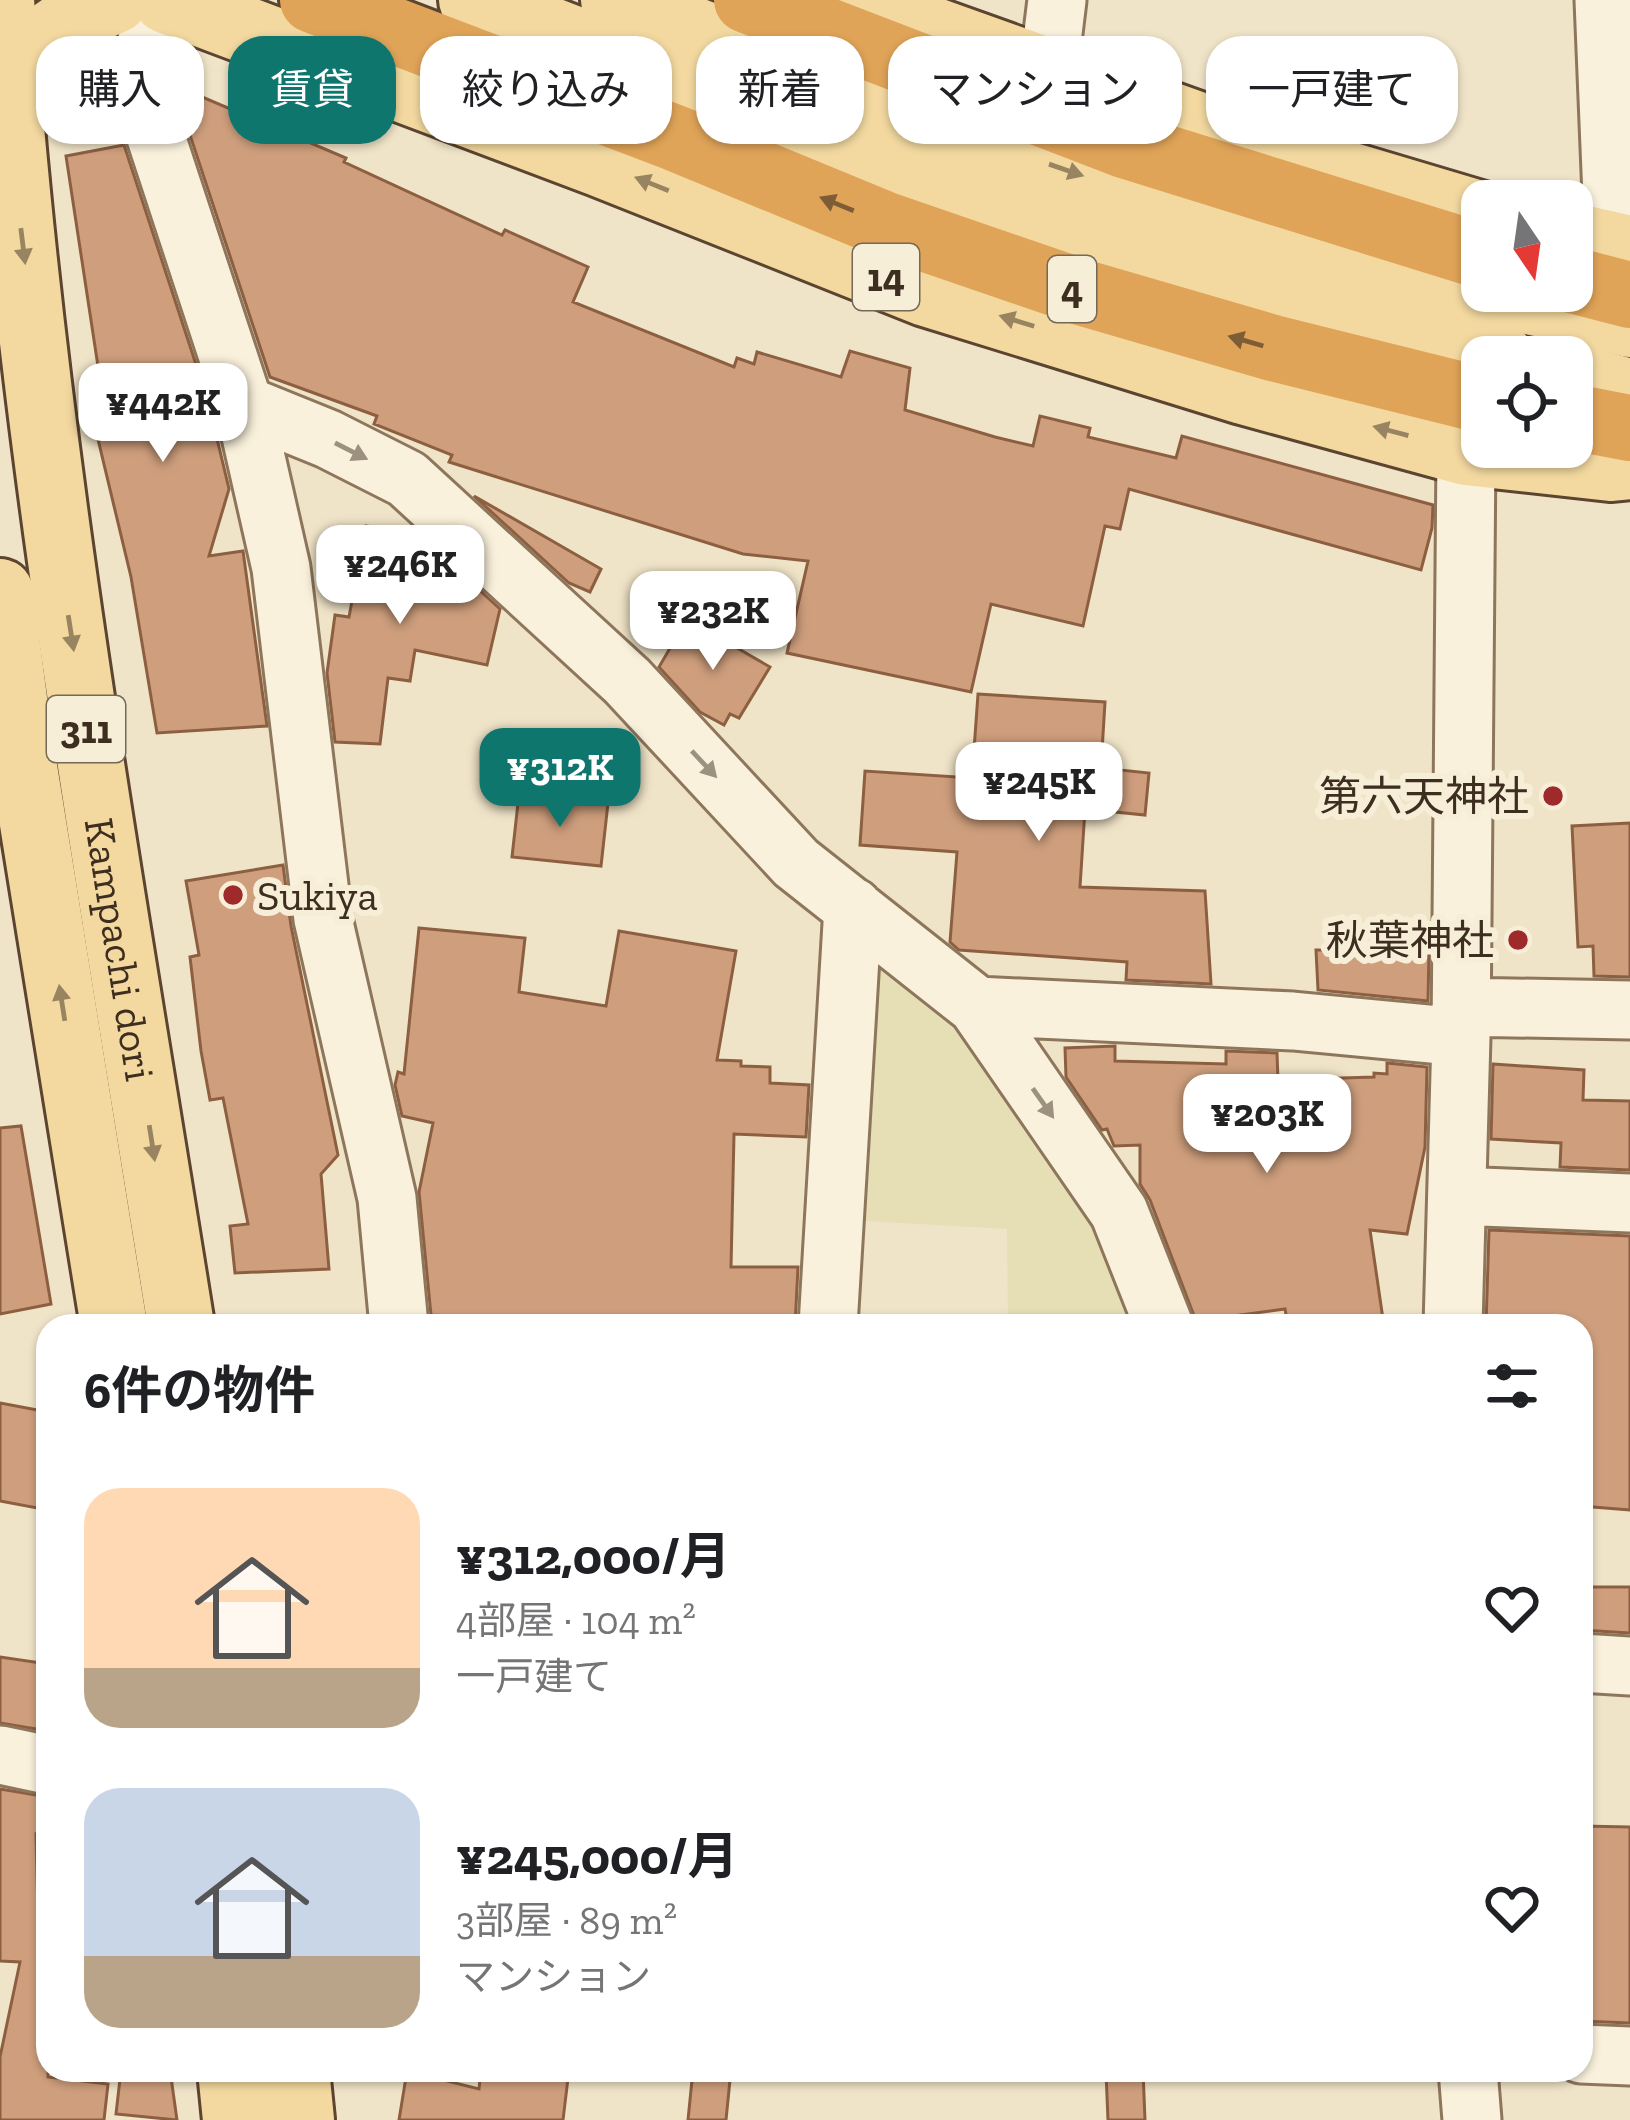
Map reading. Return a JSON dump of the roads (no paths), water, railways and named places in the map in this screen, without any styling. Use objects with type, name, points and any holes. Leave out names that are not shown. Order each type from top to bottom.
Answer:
[{"type":"highway","name":"4","points":[[313,0],[613,113],[886,224],[1040,278],[1273,349],[1461,421]]},
{"type":"highway","points":[[864,79],[1124,145],[1461,249]]},
{"type":"highway","points":[[1593,421],[1630,428]]},
{"type":"main road","name":"Kampachi dori","points":[[1,0],[10,130],[64,588],[179,1314]]},
{"type":"main road","points":[[10,130],[21,73],[39,43],[65,22],[115,0]]},
{"type":"main road","name":"14","points":[[165,0],[260,36]]},
{"type":"main road","points":[[275,0],[314,36]]},
{"type":"main road","points":[[472,0],[696,38]]},
{"type":"main road","points":[[614,0],[707,36]]},
{"type":"main road","points":[[848,0],[915,13],[965,36]]},
{"type":"main road","name":"14","points":[[396,87],[926,293],[1243,391],[1461,424]]},
{"type":"main road","points":[[864,95],[1059,169],[1334,255],[1461,286]]},
{"type":"main road","points":[[864,119],[1070,232],[1461,345]]},
{"type":"main road","points":[[1182,121],[1461,209]]},
{"type":"main road","points":[[1577,312],[1630,324]]},
{"type":"main road","points":[[1593,382],[1630,392]]},
{"type":"main road","name":"14","points":[[1593,457],[1630,466]]},
{"type":"main road","name":"Kampachi dori","points":[[0,592],[9,729],[112,1314]]},
{"type":"main road","points":[[232,2082],[236,2120]]},
{"type":"main road","points":[[297,2082],[301,2120]]},
{"type":"street","points":[[165,0],[144,49],[145,83],[154,131],[244,405],[281,568],[323,919],[387,1198],[398,1314]]},
{"type":"street","points":[[1053,36],[1057,0]]},
{"type":"street","points":[[1604,0],[1604,261]]},
{"type":"street","points":[[244,405],[407,479],[627,681],[796,863],[977,1006],[1119,1212],[1159,1314]]},
{"type":"street","points":[[1453,1314],[1473,468]]},
{"type":"street","points":[[829,1314],[853,907]]},
{"type":"street","points":[[977,1006],[1293,1021],[1461,1022],[1630,1010]]},
{"type":"street","points":[[1457,1196],[1630,1203]]},
{"type":"street","points":[[1593,1664],[1630,1666]]},
{"type":"street","points":[[0,1755],[36,1762]]},
{"type":"street","points":[[1593,2054],[1630,2056]]},
{"type":"street","points":[[1469,2082],[1472,2120]]},
{"type":"place","name":"第六天神社","points":[[1553,796]]},
{"type":"place","name":"Sukiya","points":[[233,895]]},
{"type":"place","name":"秋葉神社","points":[[1518,940]]}]
